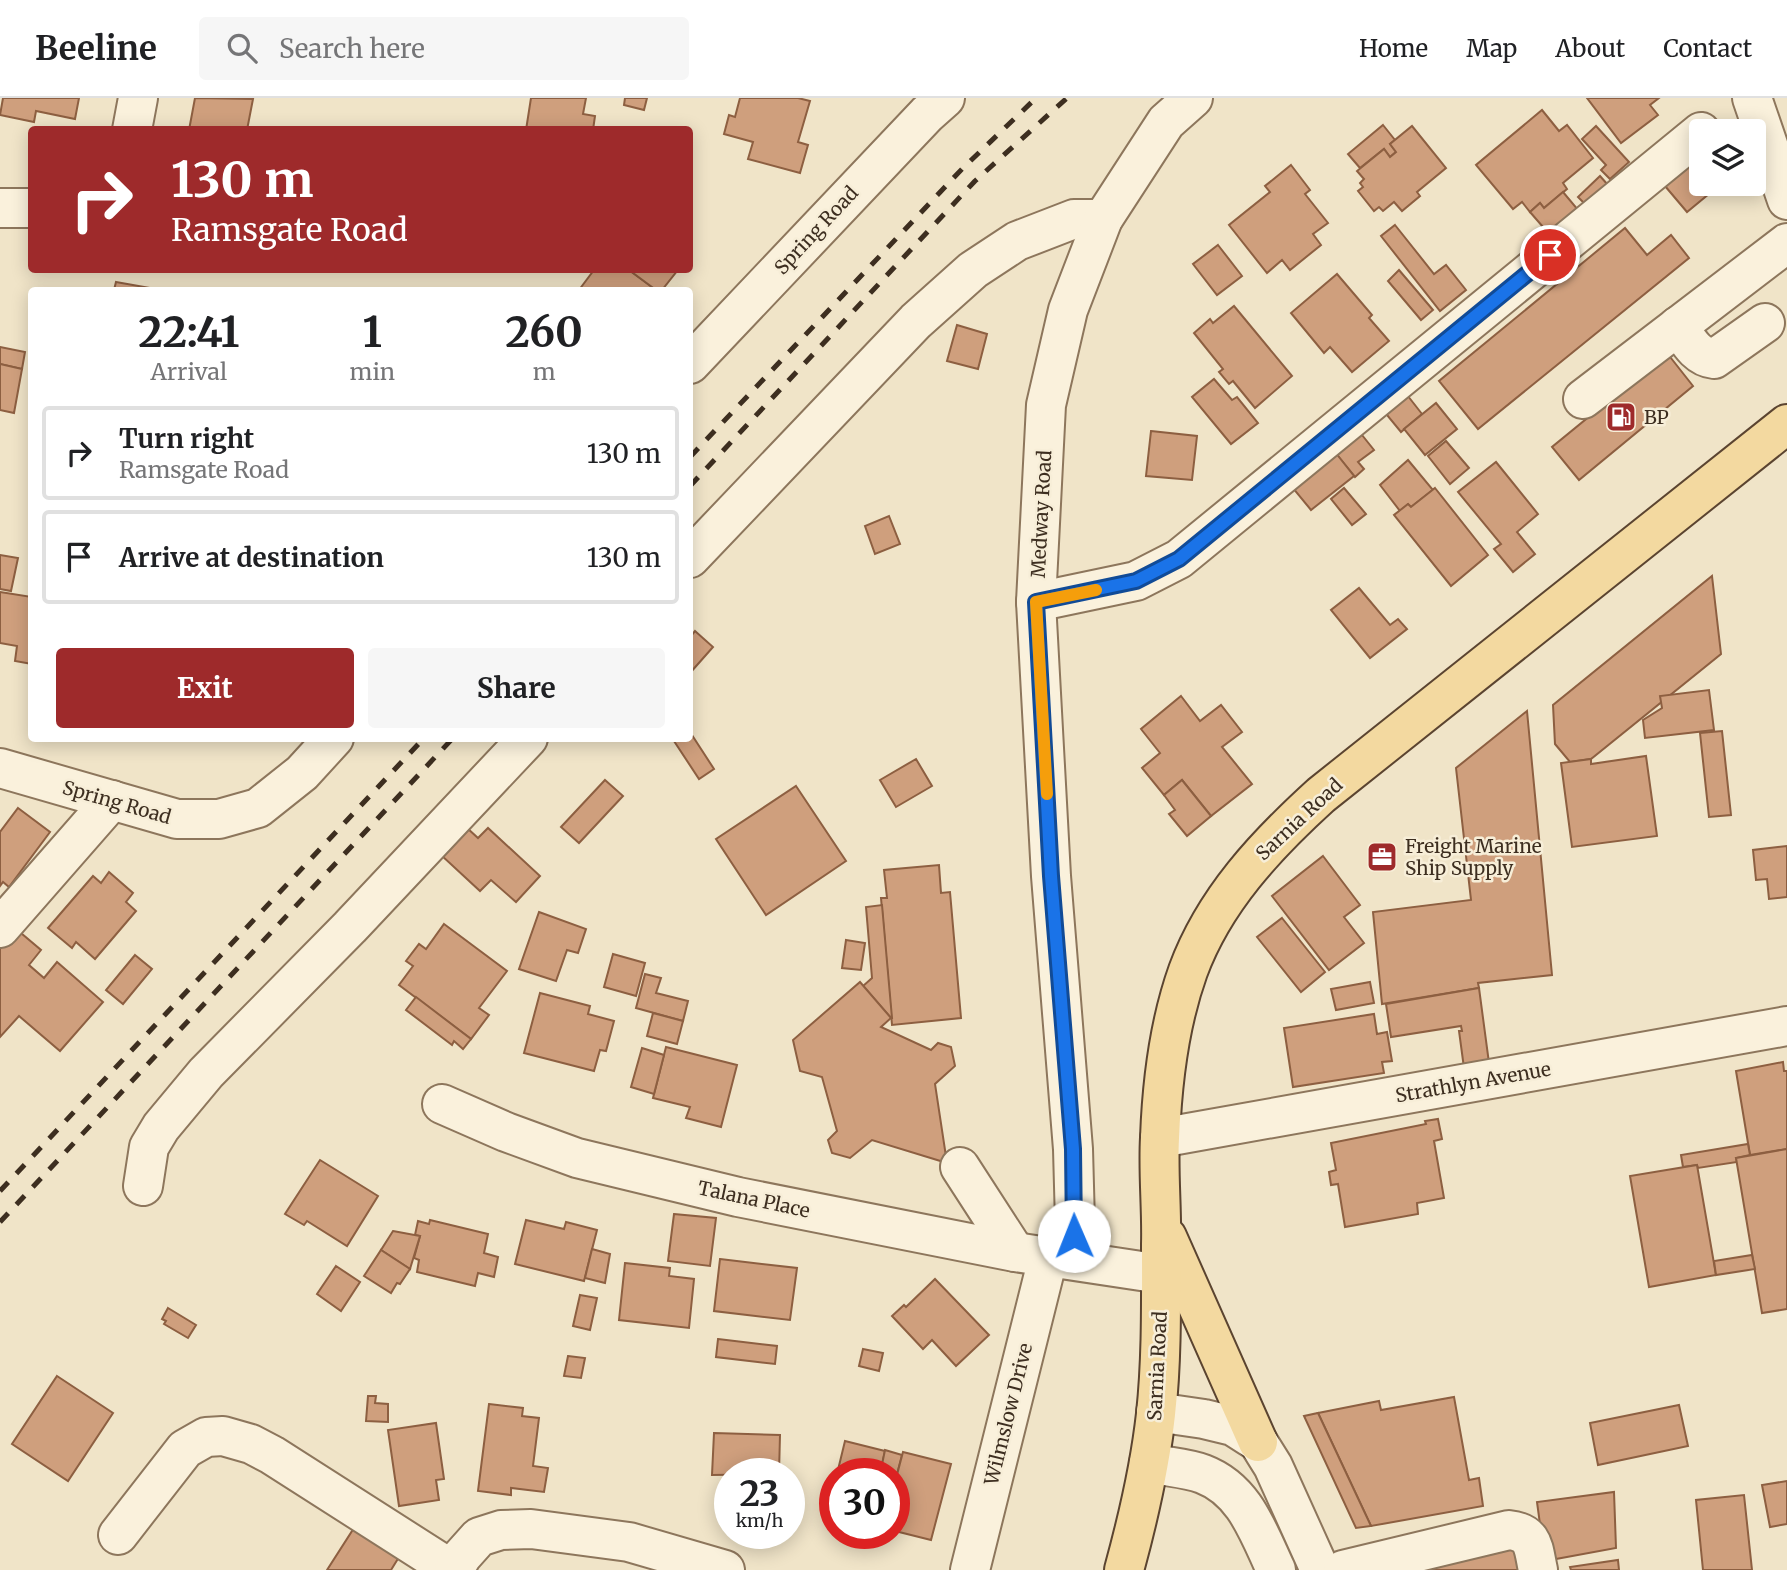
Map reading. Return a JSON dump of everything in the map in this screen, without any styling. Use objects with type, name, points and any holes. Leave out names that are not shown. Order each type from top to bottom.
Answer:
[{"type":"main road","name":"Sarnia Road","points":[[1124,1570],[1140,1512],[1156,1412],[1161,1274],[1160,1138],[1166,1068],[1174,1020],[1188,970],[1214,917],[1255,860],[1278,834],[1321,795],[1787,424]]},
{"type":"main road","points":[[1161,1225],[1258,1442]]},
{"type":"street","points":[[133,126],[138,98]]},
{"type":"street","name":"Spring Road","points":[[693,361],[917,124],[945,98]]},
{"type":"street","name":"Medway Road","points":[[1046,1257],[1073,1149],[1051,876],[1036,602],[1046,405],[1068,310],[1103,219],[1166,122],[1193,98]]},
{"type":"street","points":[[1717,119],[1743,98]]},
{"type":"street","points":[[1752,98],[1787,200]]},
{"type":"street","points":[[1036,602],[1136,581],[1179,559],[1689,142]]},
{"type":"street","points":[[0,208],[28,208]]},
{"type":"street","points":[[693,555],[916,321],[973,270],[1017,241],[1074,219],[1103,219]]},
{"type":"street","points":[[1583,399],[1787,243]]},
{"type":"street","points":[[1678,326],[1696,351],[1705,358],[1714,359],[1765,323]]},
{"type":"street","name":"Spring Road","points":[[0,768],[177,819],[219,819],[258,808],[302,773],[330,742]]},
{"type":"street","points":[[143,1185],[149,1147],[160,1127],[206,1073],[350,927],[524,742]]},
{"type":"street","points":[[0,928],[112,800]]},
{"type":"street","name":"Strathlyn Avenue","points":[[1160,1138],[1787,1026]]},
{"type":"street","name":"Talana Place","points":[[442,1104],[506,1132],[577,1158],[738,1197],[1046,1257]]},
{"type":"street","points":[[960,1167],[1046,1257],[1161,1274]]},
{"type":"street","name":"Wilmslow Drive","points":[[970,1570],[1046,1257]]},
{"type":"street","points":[[1156,1412],[1233,1426],[1258,1442],[1273,1466],[1320,1570]]},
{"type":"street","points":[[118,1535],[185,1449],[206,1437],[223,1436],[251,1444],[272,1455],[453,1570],[479,1537],[501,1530],[531,1529],[629,1542],[661,1561],[725,1570]]},
{"type":"street","points":[[1149,1463],[1202,1474],[1229,1488],[1247,1508],[1276,1570]]},
{"type":"street","points":[[1343,1570],[1509,1530],[1522,1532],[1531,1540],[1538,1570]]},
{"type":"building","points":[[3,98],[79,98],[75,119],[36,111],[34,122],[0,115]]},
{"type":"building","points":[[195,98],[253,99],[248,126],[190,126]]},
{"type":"building","points":[[531,98],[586,98],[583,114],[595,116],[594,126],[527,126]]},
{"type":"building","points":[[625,98],[647,98],[644,110],[624,105]]},
{"type":"building","points":[[740,98],[798,98],[810,101],[798,142],[808,145],[800,173],[748,159],[753,142],[724,134],[729,115],[735,117]]},
{"type":"building","points":[[1587,98],[1659,98],[1650,105],[1658,115],[1621,143]]},
{"type":"building","points":[[1542,110],[1559,131],[1567,125],[1593,158],[1563,183],[1567,189],[1544,208],[1540,203],[1530,212],[1522,202],[1513,209],[1476,165]]},
{"type":"building","points":[[1383,125],[1395,140],[1390,144],[1396,152],[1390,157],[1384,149],[1360,168],[1348,154]]},
{"type":"building","points":[[1412,126],[1446,168],[1417,192],[1420,196],[1402,211],[1394,202],[1383,211],[1379,207],[1374,211],[1358,191],[1363,187],[1360,183],[1364,179],[1357,171],[1384,149],[1390,157],[1396,152],[1390,144]]},
{"type":"building","points":[[1596,126],[1629,162],[1610,179],[1601,170],[1606,165],[1582,139]]},
{"type":"building","points":[[1291,165],[1310,190],[1305,194],[1328,223],[1313,234],[1321,245],[1290,270],[1282,260],[1267,273],[1229,225],[1270,192],[1265,186]]},
{"type":"building","points":[[1689,166],[1689,196],[1706,196],[1687,212],[1665,186]]},
{"type":"building","points":[[1600,176],[1608,185],[1586,205],[1578,197]]},
{"type":"building","points":[[1563,192],[1579,211],[1550,235],[1530,212],[1540,203],[1544,208]]},
{"type":"building","points":[[1395,225],[1434,274],[1446,265],[1466,290],[1440,311],[1381,236]]},
{"type":"building","points":[[1625,228],[1647,255],[1671,235],[1689,258],[1478,429],[1439,381]]},
{"type":"building","points":[[1218,245],[1242,276],[1217,295],[1193,264]]},
{"type":"building","points":[[1399,270],[1433,310],[1421,320],[1388,281]]},
{"type":"building","points":[[592,273],[633,273],[652,287],[581,287]]},
{"type":"building","points":[[633,273],[675,273],[664,287],[652,287]]},
{"type":"building","points":[[1337,274],[1372,315],[1369,318],[1389,341],[1352,372],[1330,347],[1324,353],[1291,313]]},
{"type":"building","points":[[116,282],[144,287],[115,287]]},
{"type":"building","points":[[1234,306],[1292,376],[1255,408],[1233,381],[1229,384],[1219,372],[1223,369],[1194,333],[1210,319],[1213,323]]},
{"type":"building","points":[[957,325],[987,334],[978,369],[947,361]]},
{"type":"building","points":[[0,347],[25,352],[22,369],[0,364]]},
{"type":"building","points":[[1667,353],[1693,386],[1579,480],[1552,447]]},
{"type":"building","points":[[0,364],[22,369],[14,413],[0,410]]},
{"type":"building","points":[[1214,379],[1232,400],[1237,397],[1258,423],[1231,444],[1192,397]]},
{"type":"building","points":[[1404,391],[1422,414],[1401,432],[1382,409]]},
{"type":"building","points":[[1436,403],[1457,429],[1425,455],[1404,429]]},
{"type":"building","points":[[1358,430],[1374,450],[1358,462],[1364,469],[1355,477],[1333,450]]},
{"type":"building","points":[[1151,431],[1197,436],[1192,480],[1146,476]]},
{"type":"building","points":[[1446,441],[1469,468],[1450,484],[1428,456]]},
{"type":"building","points":[[1335,452],[1354,476],[1311,510],[1292,487]]},
{"type":"building","points":[[1408,460],[1433,490],[1411,507],[1408,504],[1400,511],[1380,485]]},
{"type":"building","points":[[1496,462],[1538,514],[1517,532],[1535,554],[1513,572],[1494,549],[1501,544],[1458,492]]},
{"type":"building","points":[[1344,488],[1366,514],[1352,525],[1331,499]]},
{"type":"building","points":[[1435,488],[1488,555],[1451,586],[1394,515],[1408,504],[1411,507]]},
{"type":"building","points":[[889,516],[900,544],[875,554],[865,526]]},
{"type":"building","points":[[0,555],[18,558],[11,591],[0,589]]},
{"type":"building","points":[[1712,576],[1721,654],[1591,759],[1570,762],[1555,744],[1553,705]]},
{"type":"building","points":[[1359,588],[1390,625],[1398,619],[1407,629],[1370,658],[1331,610]]},
{"type":"building","points":[[0,592],[28,596],[28,663],[15,661],[17,646],[0,643]]},
{"type":"building","points":[[695,631],[713,647],[693,670]]},
{"type":"building","points":[[1709,690],[1714,730],[1645,738],[1643,720],[1662,708],[1660,696]]},
{"type":"building","points":[[1181,696],[1200,721],[1221,705],[1242,732],[1222,747],[1252,784],[1211,816],[1182,780],[1164,795],[1142,768],[1160,753],[1141,729]]},
{"type":"building","points":[[1527,711],[1552,975],[1478,983],[1479,988],[1382,1004],[1373,912],[1471,900],[1456,768]]},
{"type":"building","points":[[1722,731],[1731,815],[1709,817],[1700,733]]},
{"type":"building","points":[[693,737],[714,769],[699,779],[675,742],[693,742]]},
{"type":"building","points":[[1646,756],[1657,836],[1572,847],[1561,763],[1591,759],[1591,764]]},
{"type":"building","points":[[916,759],[932,786],[896,807],[880,780]]},
{"type":"building","points":[[605,780],[623,796],[579,843],[561,827]]},
{"type":"building","points":[[1182,780],[1211,816],[1187,836],[1169,814],[1175,810],[1164,795]]},
{"type":"building","points":[[796,786],[846,861],[766,915],[716,839]]},
{"type":"building","points":[[18,808],[50,832],[9,887],[3,882],[0,886],[0,832]]},
{"type":"building","points":[[466,827],[478,838],[488,828],[540,876],[516,902],[491,880],[480,891],[441,855]]},
{"type":"building","points":[[1787,846],[1787,897],[1769,899],[1767,879],[1756,880],[1753,850]]},
{"type":"building","points":[[1323,856],[1360,905],[1344,917],[1364,943],[1329,970],[1272,896]]},
{"type":"building","points":[[939,865],[941,893],[950,892],[961,1018],[892,1025],[881,898],[887,898],[884,870]]},
{"type":"building","points":[[109,872],[133,893],[126,902],[136,911],[95,959],[76,942],[72,948],[48,928],[93,876],[101,883]]},
{"type":"building","points":[[882,905],[892,1018],[863,986],[872,978],[866,907]]},
{"type":"building","points":[[539,912],[586,929],[578,953],[567,950],[556,981],[519,969]]},
{"type":"building","points":[[1282,918],[1325,972],[1301,992],[1257,937]]},
{"type":"building","points":[[444,924],[507,971],[479,1008],[489,1015],[471,1039],[399,985],[413,966],[406,961],[419,944],[426,949]]},
{"type":"building","points":[[15,928],[41,950],[29,965],[44,978],[57,962],[103,1002],[60,1051],[19,1016],[0,1037],[0,948]]},
{"type":"building","points":[[846,940],[865,943],[861,970],[842,968]]},
{"type":"building","points":[[613,954],[645,963],[636,996],[604,987]]},
{"type":"building","points":[[135,955],[152,969],[123,1004],[106,990]]},
{"type":"building","points":[[645,974],[661,978],[656,993],[688,1001],[683,1021],[636,1008]]},
{"type":"building","points":[[860,982],[891,1018],[881,1027],[931,1050],[938,1043],[951,1047],[955,1066],[935,1084],[947,1163],[872,1140],[850,1158],[832,1153],[828,1140],[837,1131],[822,1077],[800,1071],[793,1040]]},
{"type":"building","points":[[1370,982],[1374,1003],[1336,1010],[1331,989]]},
{"type":"building","points":[[1479,988],[1489,1063],[1464,1068],[1459,1031],[1462,1031],[1461,1026],[1391,1037],[1386,1004]]},
{"type":"building","points":[[540,993],[590,1006],[588,1014],[614,1021],[606,1051],[600,1050],[594,1071],[524,1053]]},
{"type":"building","points":[[416,997],[471,1039],[463,1049],[454,1041],[452,1045],[406,1010]]},
{"type":"building","points":[[653,1013],[683,1021],[677,1044],[647,1036]]},
{"type":"building","points":[[1374,1014],[1377,1034],[1387,1032],[1392,1061],[1382,1062],[1384,1073],[1293,1087],[1284,1028]]},
{"type":"building","points":[[666,1047],[737,1065],[721,1127],[686,1118],[690,1107],[653,1098]]},
{"type":"building","points":[[642,1048],[664,1055],[654,1094],[631,1087]]},
{"type":"building","points":[[1783,1062],[1784,1071],[1787,1071],[1787,1149],[1750,1155],[1736,1071]]},
{"type":"building","points":[[1438,1119],[1442,1139],[1434,1141],[1444,1198],[1417,1203],[1418,1214],[1345,1227],[1338,1184],[1331,1185],[1329,1172],[1336,1170],[1331,1143],[1426,1124],[1425,1121]]},
{"type":"building","points":[[1748,1144],[1750,1155],[1736,1158],[1737,1162],[1698,1168],[1697,1165],[1683,1167],[1681,1155]]},
{"type":"building","points":[[1787,1149],[1787,1309],[1762,1313],[1736,1158]]},
{"type":"building","points":[[320,1160],[378,1196],[347,1246],[307,1221],[304,1225],[285,1214]]},
{"type":"building","points":[[1697,1165],[1716,1275],[1649,1287],[1630,1176]]},
{"type":"building","points":[[674,1214],[716,1218],[710,1266],[668,1261]]},
{"type":"building","points":[[430,1220],[488,1234],[484,1253],[498,1257],[494,1277],[478,1273],[475,1286],[417,1272],[419,1260],[414,1258],[420,1236],[415,1235],[418,1221],[429,1224]]},
{"type":"building","points":[[526,1220],[564,1229],[566,1222],[597,1230],[584,1281],[515,1264]]},
{"type":"building","points":[[393,1231],[420,1236],[410,1269],[381,1250]]},
{"type":"building","points":[[592,1249],[610,1254],[605,1283],[585,1278]]},
{"type":"building","points":[[381,1250],[410,1269],[391,1293],[364,1276]]},
{"type":"building","points":[[1752,1255],[1755,1269],[1716,1275],[1714,1261]]},
{"type":"building","points":[[720,1259],[797,1268],[790,1320],[714,1311]]},
{"type":"building","points":[[625,1263],[670,1268],[669,1276],[694,1279],[689,1328],[619,1320]]},
{"type":"building","points":[[336,1266],[360,1282],[341,1311],[317,1294]]},
{"type":"building","points":[[935,1279],[989,1335],[956,1366],[932,1340],[923,1349],[892,1316],[904,1305],[906,1307]]},
{"type":"building","points":[[580,1295],[597,1298],[590,1330],[573,1326]]},
{"type":"building","points":[[168,1308],[196,1325],[188,1338],[164,1324],[166,1321],[162,1319]]},
{"type":"building","points":[[718,1339],[777,1346],[775,1364],[716,1357]]},
{"type":"building","points":[[863,1349],[883,1353],[879,1371],[859,1366]]},
{"type":"building","points":[[568,1356],[585,1358],[581,1378],[564,1376]]},
{"type":"building","points":[[57,1376],[113,1413],[68,1481],[12,1444]]},
{"type":"building","points":[[368,1396],[376,1396],[375,1403],[388,1404],[388,1422],[366,1421]]},
{"type":"building","points":[[1454,1397],[1469,1480],[1479,1478],[1483,1506],[1371,1526],[1318,1413],[1379,1401],[1381,1410]]},
{"type":"building","points":[[489,1404],[523,1408],[522,1416],[539,1418],[533,1466],[548,1468],[544,1492],[511,1488],[511,1495],[478,1491]]},
{"type":"building","points":[[1679,1405],[1688,1446],[1598,1465],[1590,1423]]},
{"type":"building","points":[[1318,1413],[1371,1526],[1356,1528],[1304,1416]]},
{"type":"building","points":[[436,1423],[444,1479],[436,1480],[439,1500],[399,1506],[388,1430]]},
{"type":"building","points":[[714,1433],[780,1435],[779,1458],[714,1458],[712,1475]]},
{"type":"building","points":[[845,1441],[885,1451],[883,1458],[841,1458]]},
{"type":"building","points":[[885,1450],[902,1455],[901,1458],[883,1458]]},
{"type":"building","points":[[903,1452],[951,1464],[931,1540],[910,1535],[910,1458],[901,1458]]},
{"type":"building","points":[[1787,1481],[1787,1524],[1770,1527],[1762,1485]]},
{"type":"building","points":[[1614,1492],[1616,1548],[1545,1561],[1537,1502]]},
{"type":"building","points":[[1744,1495],[1752,1570],[1703,1570],[1696,1500]]},
{"type":"building","points":[[354,1528],[399,1557],[391,1570],[327,1570]]},
{"type":"building","points":[[1521,1537],[1529,1570],[1416,1570]]},
{"type":"building","points":[[1618,1560],[1619,1570],[1571,1570],[1570,1567]]},
{"type":"railway","points":[[693,454],[962,169],[1036,98]]},
{"type":"railway","points":[[693,483],[975,181],[1067,98]]},
{"type":"railway","points":[[0,1191],[420,742]]},
{"type":"railway","points":[[0,1222],[449,742]]},
{"type":"slow traffic","points":[[1047,794],[1036,602],[1096,590]]},
{"type":"place","name":"BP","points":[[1621,417]]},
{"type":"place","name":"Freight Marine Ship Supply","points":[[1382,857]]},
{"type":"route","points":[[1074,1236],[1073,1149],[1051,876],[1036,602],[1136,581],[1179,559],[1550,255]]}]
